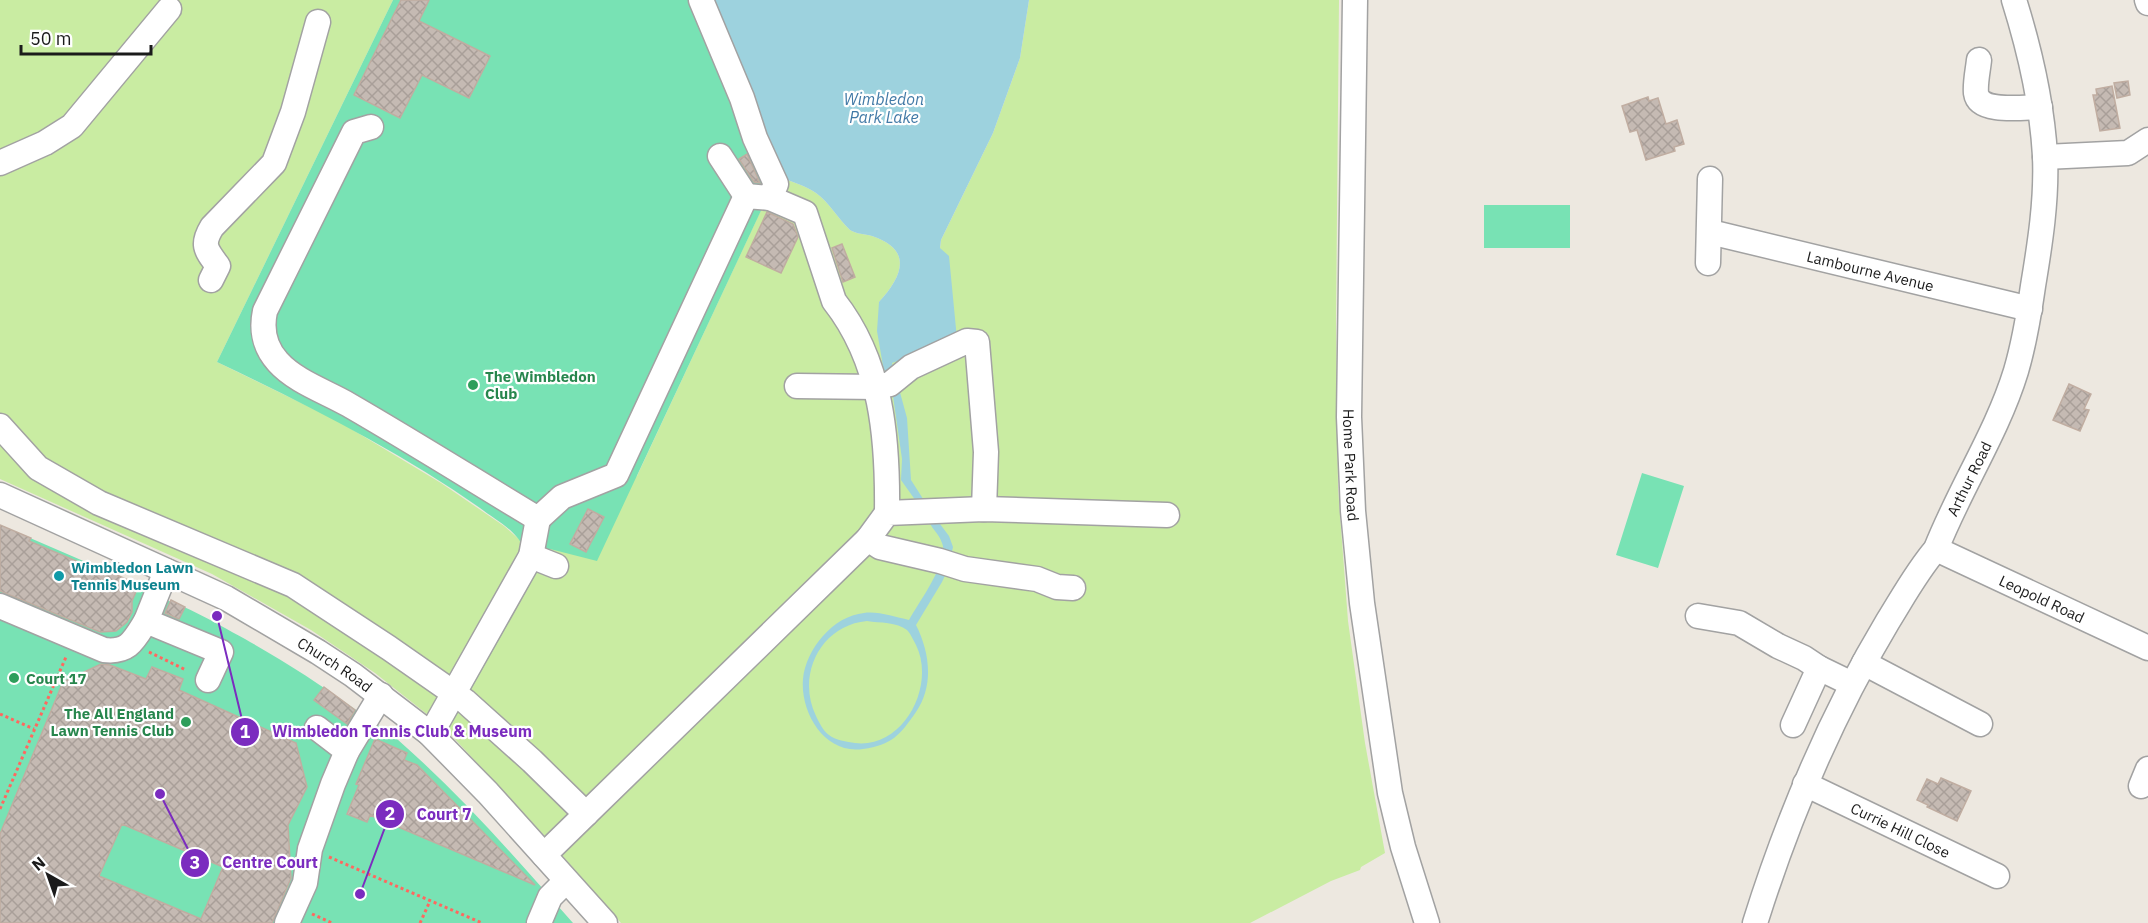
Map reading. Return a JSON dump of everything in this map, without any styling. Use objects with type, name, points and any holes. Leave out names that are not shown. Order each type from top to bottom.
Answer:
[{"type":"street","points":[[701,0],[742,98],[748,121],[776,184],[770,198]]},
{"type":"street","name":"Home Park Road","points":[[1355,0],[1349,417],[1353,511],[1362,603],[1390,793],[1403,847],[1427,923]]},
{"type":"street","name":"Arthur Road","points":[[1755,923],[1769,877],[1805,784],[1830,728],[1864,663],[1924,563],[1936,549],[1989,441],[2012,381],[2030,309],[2042,234],[2045,157],[2040,107],[2027,41],[2014,0]]},
{"type":"street","points":[[0,163],[45,143],[72,126],[170,9]]},
{"type":"street","points":[[211,280],[218,266],[206,249],[205,238],[212,227],[274,163],[293,112],[318,22]]},
{"type":"street","points":[[1979,60],[1976,92],[1978,99],[1984,105],[2040,107]]},
{"type":"street","points":[[371,128],[354,132],[270,299],[262,323],[269,349],[278,362],[291,374],[350,405],[538,519]]},
{"type":"street","points":[[2045,157],[2128,153],[2148,140]]},
{"type":"street","points":[[720,156],[746,196]]},
{"type":"street","points":[[1708,263],[1710,179]]},
{"type":"street","points":[[544,855],[868,539],[887,513],[886,457],[877,387],[863,350],[834,301],[805,213],[770,198],[746,196]]},
{"type":"street","points":[[429,732],[454,694],[531,556],[538,519],[562,497],[616,475],[746,196]]},
{"type":"street","name":"Lambourne Avenue","points":[[1710,232],[2030,309]]},
{"type":"street","points":[[797,386],[824,381],[877,387],[890,384],[911,367],[942,352],[967,341],[977,342],[986,452],[984,510]]},
{"type":"street","points":[[0,426],[38,468],[99,503],[293,585],[465,700],[586,814]]},
{"type":"street","name":"Church Road","points":[[0,495],[226,598],[327,658],[381,695],[429,732],[488,793],[605,923]]},
{"type":"street","points":[[887,513],[984,510],[1167,515]]},
{"type":"street","points":[[868,539],[880,547],[965,569],[1036,579],[1057,586],[1073,588]]},
{"type":"street","name":"Leopold Road","points":[[1936,549],[2148,648]]},
{"type":"street","points":[[531,556],[556,566]]},
{"type":"street","points":[[0,606],[104,650],[115,651],[123,649],[132,642],[146,621],[166,571]]},
{"type":"street","points":[[1698,616],[1739,623],[1852,684]]},
{"type":"street","points":[[146,621],[221,652],[208,680]]},
{"type":"street","points":[[1864,663],[1980,724]]},
{"type":"street","points":[[1793,725],[1819,668]]},
{"type":"street","points":[[287,923],[305,883],[310,849],[333,784],[347,751],[381,695]]},
{"type":"street","points":[[317,728],[347,751]]},
{"type":"street","name":"Currie Hill Close","points":[[1805,784],[1997,876]]},
{"type":"street","points":[[539,923],[550,897],[566,881]]},
{"type":"path","points":[[0,809],[75,638]]},
{"type":"path","points":[[167,662],[186,670]]},
{"type":"path","points":[[0,714],[34,729]]},
{"type":"path","points":[[310,849],[482,923]]},
{"type":"path","points":[[420,923],[430,901]]},
{"type":"green space","points":[[0,0],[393,0],[217,362],[338,421],[441,483],[504,526],[521,541],[637,476],[777,176],[816,193],[850,230],[872,236],[894,249],[899,256],[898,274],[879,302],[940,248],[941,240],[993,133],[1020,58],[1029,0],[1339,0],[1336,322],[1338,488],[1348,621],[1365,743],[1385,853],[1361,867],[1360,870],[1331,881],[1250,923],[621,923],[554,846],[452,736],[375,673],[311,630],[212,574],[0,479]]},
{"type":"green space","name":"The Wimbledon Club","points":[[393,0],[692,0],[774,183],[597,561],[550,549],[447,732],[428,715],[523,547],[520,541],[498,521],[417,467],[318,412],[217,362]]},
{"type":"green space","points":[[1484,205],[1570,205],[1570,248],[1484,248]]},
{"type":"green space","points":[[1642,473],[1684,486],[1658,568],[1616,555]]},
{"type":"green space","name":"The All England Lawn Tennis Club","points":[[0,525],[139,585],[146,595],[185,607],[208,619],[288,664],[387,731],[421,760],[466,805],[573,923],[0,923]]},
{"type":"water","name":"Wimbledon Park Lake","points":[[710,0],[1029,0],[1020,58],[993,133],[941,240],[940,248],[949,256],[957,339],[892,363],[907,418],[911,480],[949,536],[953,547],[948,569],[942,582],[916,625],[927,658],[928,669],[926,691],[922,702],[894,738],[881,745],[863,749],[849,749],[837,745],[818,729],[811,718],[803,692],[803,679],[809,656],[832,627],[853,615],[875,613],[909,620],[937,571],[943,551],[941,539],[901,480],[902,459],[893,396],[883,366],[877,331],[879,302],[898,274],[899,256],[885,242],[850,230],[816,193],[777,176]],"holes":[[[867,621],[888,623],[910,633],[921,661],[922,678],[911,711],[901,725],[888,736],[873,742],[855,743],[832,737],[821,726],[811,700],[809,684],[811,669],[825,642],[837,632]]]},
{"type":"building","points":[[401,0],[429,0],[419,21],[490,56],[469,98],[422,75],[400,118],[354,95]]},
{"type":"building","points":[[2128,81],[2130,95],[2117,98],[2114,83]]},
{"type":"building","points":[[2112,86],[2120,128],[2100,131],[2093,95],[2097,95],[2096,89]]},
{"type":"building","points":[[1648,97],[1649,101],[1658,98],[1666,124],[1677,120],[1684,144],[1674,147],[1675,151],[1646,160],[1637,130],[1630,132],[1622,106]]},
{"type":"building","points":[[747,154],[760,183],[754,182],[739,159]]},
{"type":"building","points":[[767,212],[793,224],[798,237],[781,273],[746,257]]},
{"type":"building","points":[[842,244],[855,277],[843,282],[832,248]]},
{"type":"building","points":[[2069,384],[2091,394],[2084,409],[2089,410],[2080,431],[2053,420]]},
{"type":"building","points":[[588,509],[604,517],[586,552],[570,544]]},
{"type":"building","name":"Wimbledon Lawn Tennis Museum","points":[[0,525],[31,538],[29,541],[90,567],[92,564],[139,585],[127,622],[116,631],[100,632],[0,591]]},
{"type":"building","points":[[171,600],[185,607],[179,619],[165,613]]},
{"type":"building","points":[[101,664],[110,665],[146,679],[152,667],[183,679],[179,690],[296,743],[307,787],[288,825],[291,878],[272,923],[0,923],[0,834],[63,682]],"holes":[[[122,824],[223,867],[201,919],[99,876]]]},
{"type":"building","points":[[324,687],[355,710],[347,724],[314,700]]},
{"type":"building","points":[[375,739],[407,753],[404,760],[417,765],[535,885],[370,815],[367,822],[347,814],[359,785],[356,784]]},
{"type":"building","points":[[1941,778],[1971,791],[1957,821],[1917,800],[1927,779],[1938,784]]},
{"type":"place","name":"The Wimbledon Club","points":[[473,385]]},
{"type":"place","name":"Wimbledon Lawn Tennis Museum","points":[[59,576]]},
{"type":"place","name":"Wimbledon Tennis Club & Museum","points":[[217,616]]},
{"type":"place","name":"Court 17","points":[[14,678]]},
{"type":"place","name":"The All England Lawn Tennis Club","points":[[186,722]]},
{"type":"place","name":"Centre Court","points":[[160,794]]},
{"type":"place","name":"Court 7","points":[[360,894]]}]
